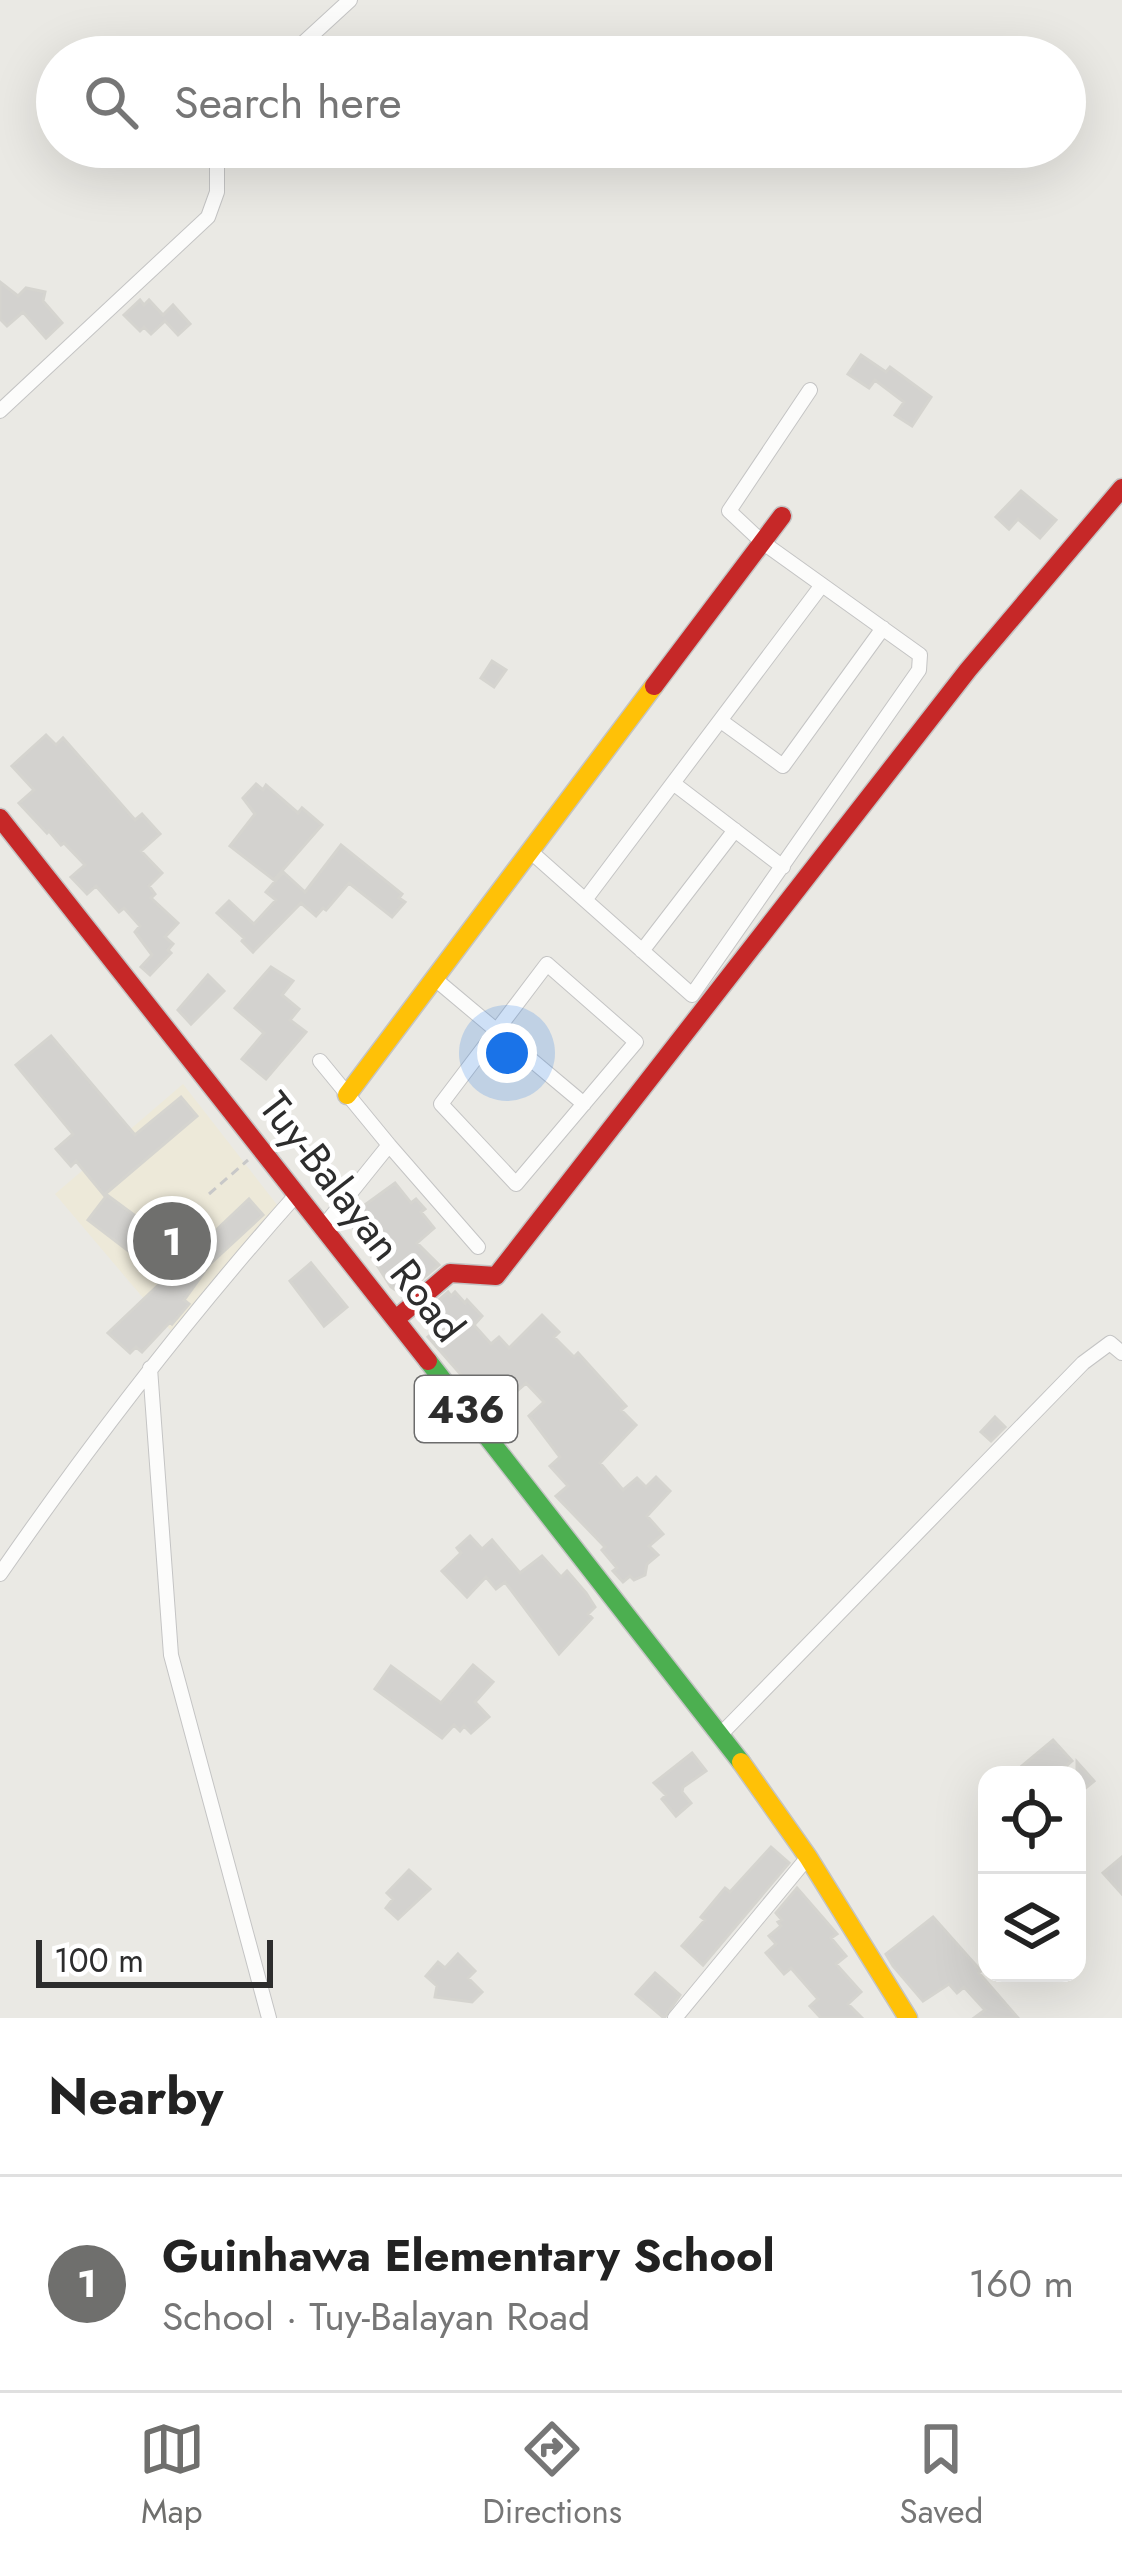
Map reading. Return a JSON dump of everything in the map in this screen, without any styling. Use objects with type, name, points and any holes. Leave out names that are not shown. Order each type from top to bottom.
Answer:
[{"type":"street","points":[[311,36],[350,0]]},
{"type":"street","points":[[0,411],[208,217],[218,192],[217,168]]},
{"type":"street","points":[[530,851],[692,995],[920,670],[920,655],[762,542],[729,512],[810,390]]},
{"type":"street","points":[[396,1319],[450,1273],[496,1276],[968,670],[1122,488]]},
{"type":"street","points":[[347,1095],[782,516]]},
{"type":"street","points":[[585,900],[822,585]]},
{"type":"street","points":[[721,721],[783,766],[883,628]]},
{"type":"street","points":[[673,783],[783,867]]},
{"type":"street","name":"Tuy-Balayan Road","points":[[0,818],[721,1734],[808,1857],[908,2018]]},
{"type":"street","points":[[642,951],[735,830]]},
{"type":"street","points":[[548,964],[636,1042],[584,1104],[516,1184],[441,1104],[548,964]]},
{"type":"street","points":[[435,979],[584,1104]]},
{"type":"street","points":[[320,1061],[478,1247]]},
{"type":"street","points":[[323,1227],[389,1145]]},
{"type":"street","points":[[0,1574],[92,1440],[221,1279],[297,1194]]},
{"type":"street","points":[[721,1734],[1083,1363],[1110,1343],[1122,1353]]},
{"type":"street","points":[[150,1368],[171,1654],[269,2018]]},
{"type":"street","points":[[675,2018],[808,1857]]},
{"type":"path","points":[[208,1194],[264,1149]]},
{"type":"shaded area","points":[[183,1084],[278,1206],[172,1332],[55,1194]]},
{"type":"building","points":[[0,282],[18,296],[26,288],[45,292],[43,301],[62,323],[46,338],[23,312],[7,326],[0,319]]},
{"type":"building","points":[[140,300],[144,305],[149,300],[163,315],[173,305],[190,324],[178,335],[165,321],[151,334],[144,327],[140,331],[124,315]]},
{"type":"building","points":[[861,355],[886,372],[890,367],[931,397],[912,426],[895,415],[904,402],[875,380],[869,388],[848,374]]},
{"type":"building","points":[[1021,491],[1056,520],[1040,538],[1018,519],[1009,529],[996,517]]},
{"type":"building","points":[[492,661],[506,670],[494,687],[481,678]]},
{"type":"building","points":[[46,735],[56,745],[63,738],[135,820],[142,814],[160,834],[141,851],[162,873],[149,886],[155,894],[151,898],[178,923],[165,937],[173,944],[171,953],[150,975],[141,967],[152,955],[135,932],[140,926],[124,908],[119,912],[96,886],[87,894],[71,877],[85,865],[19,803],[34,790],[12,766]]},
{"type":"building","points":[[256,784],[263,790],[266,785],[298,813],[302,808],[322,825],[274,880],[230,846],[255,814],[243,798]]},
{"type":"building","points":[[341,845],[402,894],[399,898],[405,902],[392,917],[349,883],[316,916],[301,903],[253,952],[217,913],[229,901],[254,924],[276,900],[266,892],[283,872],[305,892]]},
{"type":"building","points":[[271,967],[293,981],[282,995],[299,1009],[290,1020],[306,1032],[266,1079],[242,1059],[264,1033],[235,1008]]},
{"type":"building","points":[[208,975],[224,991],[191,1024],[178,1010]]},
{"type":"building","points":[[51,1036],[135,1135],[181,1097],[197,1116],[104,1195],[76,1161],[71,1166],[56,1149],[73,1134],[16,1065]]},
{"type":"building","points":[[395,1183],[411,1203],[416,1199],[425,1209],[421,1212],[434,1228],[417,1243],[439,1265],[403,1295],[391,1287],[347,1218]]},
{"type":"building","points":[[107,1195],[172,1243],[152,1269],[88,1220]]},
{"type":"building","points":[[249,1199],[263,1215],[210,1264],[184,1300],[189,1304],[172,1324],[142,1352],[136,1347],[130,1353],[108,1333]]},
{"type":"building","points":[[311,1263],[347,1307],[324,1326],[290,1281]]},
{"type":"building","points":[[448,1292],[467,1300],[482,1316],[474,1325],[491,1344],[499,1337],[509,1348],[542,1315],[559,1332],[554,1337],[574,1357],[578,1353],[626,1406],[621,1410],[636,1425],[600,1463],[623,1490],[637,1478],[646,1487],[656,1477],[670,1491],[647,1516],[663,1534],[649,1546],[658,1555],[647,1564],[645,1575],[623,1582],[602,1550],[605,1547],[556,1496],[568,1486],[550,1466],[560,1457],[529,1416],[544,1402],[526,1383],[502,1404],[492,1393],[484,1401],[428,1337],[434,1332],[419,1317]]},
{"type":"building","points":[[995,1417],[1005,1427],[991,1441],[981,1432]]},
{"type":"building","points":[[470,1536],[482,1549],[492,1540],[520,1573],[542,1556],[561,1577],[567,1571],[586,1593],[595,1607],[588,1614],[592,1618],[559,1654],[505,1582],[496,1589],[486,1577],[467,1597],[442,1571]]},
{"type":"building","points":[[473,1665],[493,1682],[475,1702],[489,1717],[471,1733],[454,1725],[442,1738],[375,1689],[391,1666],[441,1703]]},
{"type":"building","points":[[1053,1740],[1072,1761],[1066,1766],[1022,1766]]},
{"type":"building","points":[[692,1753],[706,1771],[683,1787],[691,1803],[676,1816],[654,1783]]},
{"type":"building","points":[[771,1847],[789,1863],[703,1965],[682,1946],[725,1888],[730,1892]]},
{"type":"building","points":[[1122,1857],[1122,1894],[1103,1873]]},
{"type":"building","points":[[409,1870],[430,1889],[398,1919],[386,1908],[393,1899],[387,1893]]},
{"type":"building","points":[[797,1888],[837,1934],[831,1938],[846,1956],[836,1964],[861,1992],[848,2004],[862,2018],[821,2018],[810,2006],[818,1999],[791,1968],[784,1974],[766,1953],[776,1944],[769,1936],[781,1926],[776,1913]]},
{"type":"building","points":[[933,1917],[978,1968],[978,1982],[987,1982],[1018,2018],[974,2018],[985,2010],[964,1987],[957,1993],[949,1984],[923,2001],[886,1954]]},
{"type":"building","points":[[458,1954],[475,1971],[468,1978],[482,1992],[472,2002],[435,1997],[437,1986],[426,1976],[438,1962],[445,1968]]},
{"type":"building","points":[[655,1973],[680,1995],[664,2018],[636,1994]]},
{"type":"traffic: fast","points":[[428,1361],[741,1762]]},
{"type":"traffic: slow","points":[[347,1095],[654,686]]},
{"type":"traffic: slow","points":[[741,1762],[808,1857],[908,2018]]},
{"type":"traffic: jam","points":[[396,1319],[450,1273],[496,1276],[968,670],[1122,488]]},
{"type":"traffic: jam","points":[[654,686],[782,516]]},
{"type":"traffic: jam","points":[[0,818],[428,1361]]},
{"type":"place","name":"Guinhawa Elementary School","points":[[172,1241]]}]
